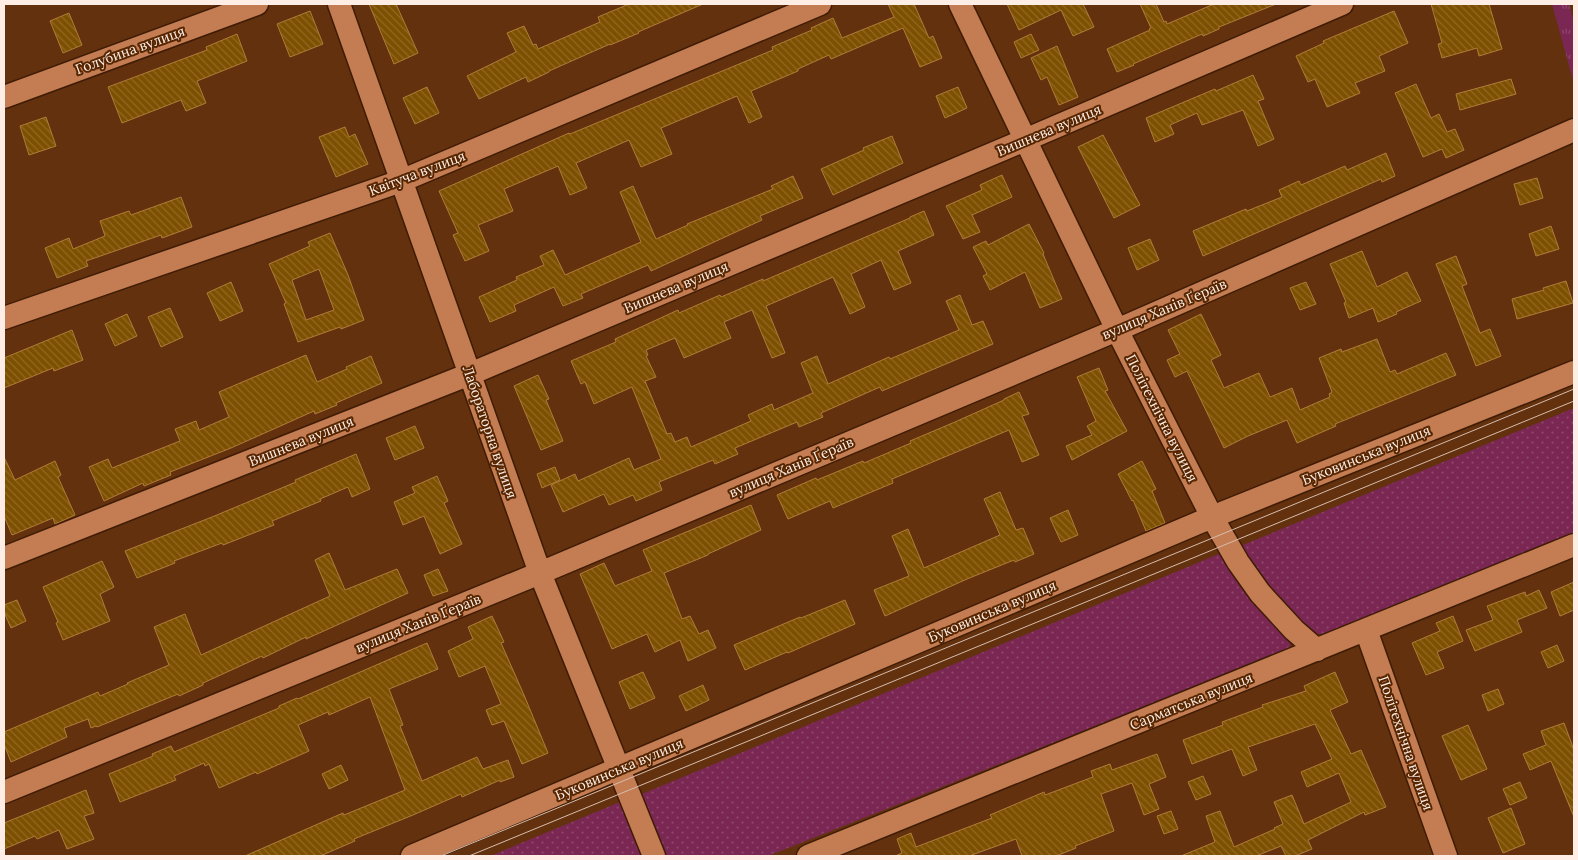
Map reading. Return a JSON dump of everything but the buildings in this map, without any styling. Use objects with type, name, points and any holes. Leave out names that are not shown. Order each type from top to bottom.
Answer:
[{"type":"street","name":"Голубина вулиця","points":[[4,97],[257,4]]},
{"type":"street","name":"Лабораторна вулиця","points":[[339,4],[540,573],[654,856]]},
{"type":"street","name":"Квітуча вулиця","points":[[4,318],[401,181],[820,4]]},
{"type":"street","name":"Політехнічна вулиця","points":[[960,4],[1117,330],[1212,517],[1238,562],[1260,592],[1294,630],[1317,650]]},
{"type":"street","name":"Вишнева вулиця","points":[[4,558],[470,374],[1026,140],[1342,4]]},
{"type":"street","name":"вулиця Ханів Ґераїв","points":[[4,792],[540,573],[1117,330],[1574,130]]},
{"type":"street","name":"Буковинська вулиця","points":[[412,856],[619,770],[1212,517],[1574,372]]},
{"type":"street","name":"Сарматська вулиця","points":[[808,856],[1574,545]]},
{"type":"street","name":"Політехнічна вулиця","points":[[1366,630],[1446,856]]},
{"type":"green space","points":[[1552,4],[1569,4],[1574,23],[1574,84]]},
{"type":"green space","points":[[1574,408],[1574,538],[1334,633],[1318,634],[1301,628],[1238,547]]},
{"type":"green space","points":[[1226,551],[1291,642],[1289,649],[768,856],[662,856],[639,798],[642,794]]},
{"type":"green space","points":[[620,802],[625,803],[646,856],[490,856]]},
{"type":"tram line","points":[[441,856],[1574,389]]},
{"type":"tram line","points":[[469,856],[1574,401]]}]
